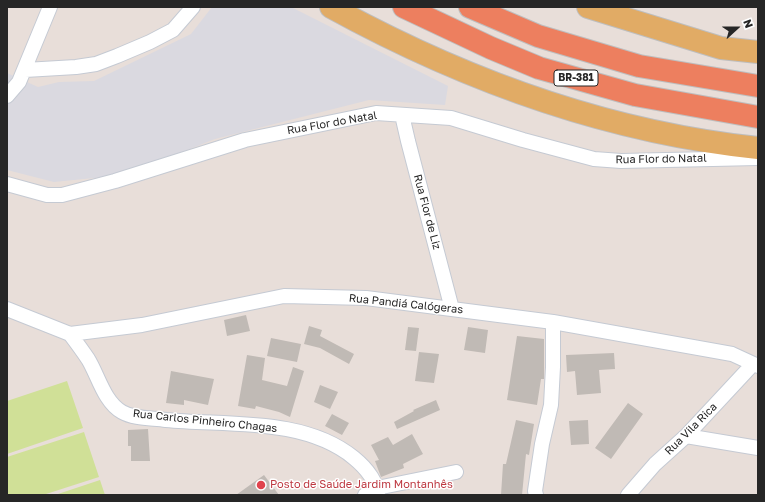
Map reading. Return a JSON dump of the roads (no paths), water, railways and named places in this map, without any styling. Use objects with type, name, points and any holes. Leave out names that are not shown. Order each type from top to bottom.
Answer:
[{"type":"highway","name":"BR-381","points":[[404,7],[491,48],[539,68],[636,95],[758,117]]},
{"type":"highway","name":"BR-381","points":[[470,7],[538,36],[639,66],[758,86]]},
{"type":"main road","points":[[331,7],[367,27],[463,72],[539,100],[640,129],[758,148]]},
{"type":"main road","points":[[588,7],[721,48],[758,52]]},
{"type":"street","points":[[7,96],[19,82],[25,70],[50,7]]},
{"type":"street","points":[[25,70],[76,67],[96,64],[150,42],[173,30],[193,7]]},
{"type":"street","name":"Rua Flor do Natal","points":[[7,184],[48,195],[62,195],[115,181],[245,140],[376,113],[450,118],[594,159],[621,161],[758,158]]},
{"type":"street","name":"Rua Flor de Liz","points":[[402,115],[452,309]]},
{"type":"street","name":"Rua Pandiá Calógeras","points":[[7,309],[70,334],[142,325],[284,296],[366,298],[553,322],[732,354],[756,365]]},
{"type":"street","points":[[536,495],[535,492],[542,444],[551,405],[553,322]]},
{"type":"street","name":"Rua Carlos Pinheiro Chagas","points":[[70,334],[88,359],[100,385],[115,407],[122,412],[134,416],[180,421],[255,424],[296,431],[331,443],[347,452],[364,467],[378,491]]},
{"type":"street","name":"Rua Vila Rica","points":[[628,495],[655,464],[686,436],[756,365]]},
{"type":"street","points":[[686,436],[758,448]]},
{"type":"street","points":[[365,495],[456,472]]},
{"type":"place","name":"Posto de Saúde Jardim Montanhês","points":[[261,485]]}]
